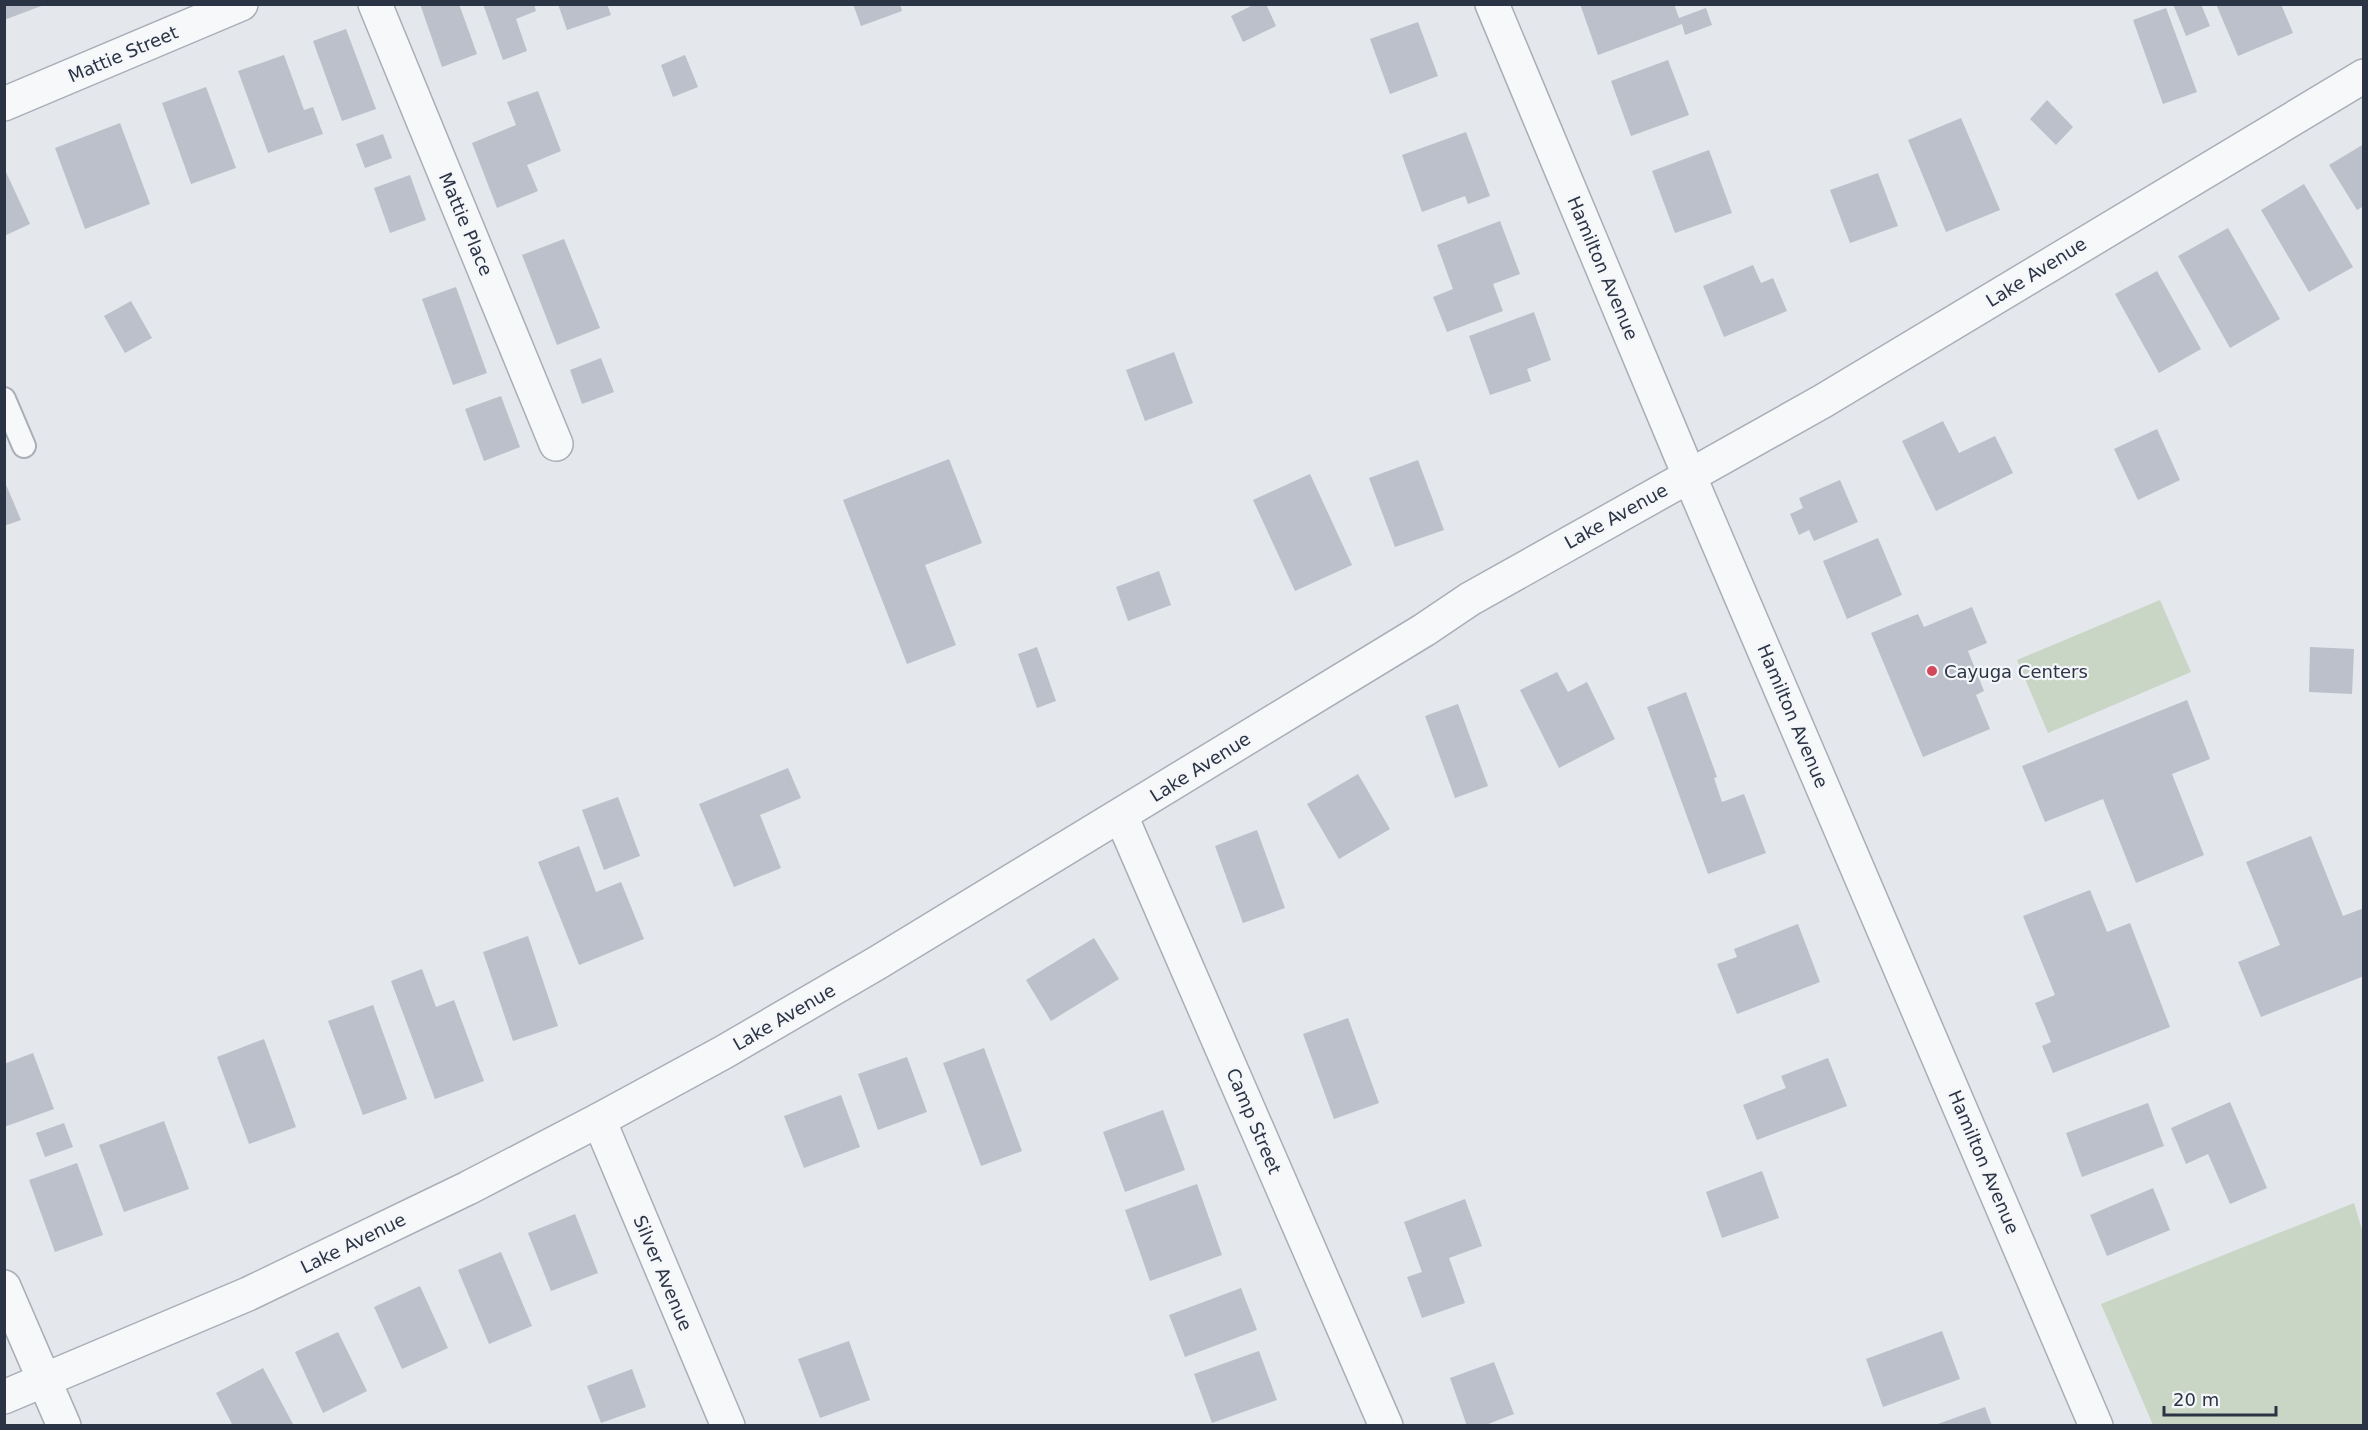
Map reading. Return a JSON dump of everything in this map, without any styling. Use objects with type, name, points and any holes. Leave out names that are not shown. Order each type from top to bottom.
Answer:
[{"type":"street","name":"Mattie Street","points":[[4,104],[242,4]]},
{"type":"street","name":"Mattie Place","points":[[375,4],[555,444]]},
{"type":"street","name":"Hamilton Avenue","points":[[1492,4],[1689,475],[2096,1425]]},
{"type":"street","name":"Lake Avenue","points":[[4,1397],[248,1294],[468,1188],[599,1120],[744,1040],[1121,816],[1470,599],[1902,354],[2364,76]]},
{"type":"street","name":"Camp Street","points":[[1121,816],[1386,1425]]},
{"type":"street","name":"Silver Avenue","points":[[599,1120],[728,1425]]},
{"type":"street","points":[[4,1287],[64,1425]]},
{"type":"lane","points":[[4,399],[24,446]]},
{"type":"green space","points":[[2160,600],[2191,672],[2048,733],[2017,660]]},
{"type":"green space","points":[[2354,1203],[2363,1233],[2363,1425],[2153,1425],[2101,1304]]},
{"type":"building","points":[[4,4],[44,4],[44,5],[4,20]]},
{"type":"building","points":[[420,4],[459,4],[477,54],[442,67]]},
{"type":"building","points":[[483,4],[534,4],[536,11],[516,19],[527,51],[503,60]]},
{"type":"building","points":[[558,4],[607,4],[611,15],[567,30]]},
{"type":"building","points":[[853,4],[900,4],[902,11],[861,26]]},
{"type":"building","points":[[1255,4],[1266,4],[1276,26],[1243,42],[1231,16]]},
{"type":"building","points":[[1580,4],[1674,4],[1679,18],[1706,8],[1712,25],[1685,35],[1682,24],[1598,55]]},
{"type":"building","points":[[2173,4],[2201,4],[2210,26],[2186,36]]},
{"type":"building","points":[[2216,4],[2281,4],[2293,33],[2238,56]]},
{"type":"building","points":[[2166,8],[2197,92],[2163,104],[2133,20]]},
{"type":"building","points":[[1418,22],[1438,76],[1390,94],[1370,39]]},
{"type":"building","points":[[346,29],[376,109],[342,121],[313,41]]},
{"type":"building","points":[[284,55],[304,110],[313,107],[323,134],[268,153],[238,71]]},
{"type":"building","points":[[685,55],[698,87],[673,97],[661,65]]},
{"type":"building","points":[[1668,60],[1689,115],[1631,136],[1611,81]]},
{"type":"building","points":[[206,87],[236,168],[191,184],[162,103]]},
{"type":"building","points":[[538,91],[561,151],[527,165],[538,191],[497,208],[472,143],[516,125],[507,102]]},
{"type":"building","points":[[2047,100],[2073,127],[2056,145],[2030,119]]},
{"type":"building","points":[[1961,118],[2000,210],[1946,232],[1908,140]]},
{"type":"building","points":[[120,123],[150,204],[85,229],[55,148]]},
{"type":"building","points":[[1466,132],[1490,196],[1468,204],[1465,196],[1422,212],[1402,155]]},
{"type":"building","points":[[383,134],[392,158],[365,168],[356,144]]},
{"type":"building","points":[[2364,144],[2364,206],[2357,210],[2329,165]]},
{"type":"building","points":[[1709,150],[1732,213],[1675,233],[1652,171]]},
{"type":"building","points":[[6,172],[30,224],[4,236],[4,173]]},
{"type":"building","points":[[1878,173],[1898,226],[1850,243],[1830,190]]},
{"type":"building","points":[[410,175],[426,220],[390,233],[374,188]]},
{"type":"building","points":[[2304,184],[2353,267],[2309,292],[2261,210]]},
{"type":"building","points":[[1500,221],[1520,274],[1493,284],[1503,311],[1447,332],[1433,297],[1453,289],[1437,245]]},
{"type":"building","points":[[2228,228],[2280,319],[2230,348],[2178,256]]},
{"type":"building","points":[[564,239],[600,328],[557,345],[522,255]]},
{"type":"building","points":[[1753,265],[1761,283],[1773,278],[1787,311],[1724,337],[1703,286]]},
{"type":"building","points":[[2157,271],[2201,349],[2159,373],[2115,294]]},
{"type":"building","points":[[456,287],[487,373],[453,385],[422,299]]},
{"type":"building","points":[[131,301],[152,338],[125,353],[104,316]]},
{"type":"building","points":[[1534,312],[1551,360],[1527,369],[1531,381],[1490,395],[1469,336]]},
{"type":"building","points":[[1174,352],[1193,403],[1145,421],[1126,370]]},
{"type":"building","points":[[601,358],[614,392],[582,404],[570,370]]},
{"type":"building","points":[[501,396],[520,447],[484,461],[465,409]]},
{"type":"building","points":[[1943,421],[1959,453],[1995,436],[2013,473],[1936,511],[1902,441]]},
{"type":"building","points":[[2157,429],[2180,480],[2138,500],[2114,449]]},
{"type":"building","points":[[949,459],[982,543],[925,565],[956,645],[907,664],[843,500]]},
{"type":"building","points":[[1418,460],[1444,530],[1395,547],[1369,478]]},
{"type":"building","points":[[1310,474],[1352,565],[1295,591],[1253,500]]},
{"type":"building","points":[[4,480],[21,520],[4,526]]},
{"type":"building","points":[[1840,480],[1858,522],[1814,541],[1809,530],[1799,535],[1790,514],[1803,508],[1799,498]]},
{"type":"building","points":[[1878,538],[1902,595],[1847,619],[1823,561]]},
{"type":"building","points":[[1159,571],[1171,605],[1128,621],[1116,587]]},
{"type":"building","name":"Cayuga Centers","points":[[1972,607],[1987,643],[1968,651],[1984,691],[1976,695],[1990,729],[1923,757],[1871,633],[1918,614],[1924,627]]},
{"type":"building","points":[[1037,647],[1056,701],[1037,708],[1018,654]]},
{"type":"building","points":[[2310,647],[2354,649],[2352,694],[2309,692]]},
{"type":"building","points":[[1557,672],[1568,692],[1587,682],[1615,739],[1559,768],[1520,690]]},
{"type":"building","points":[[1686,692],[1717,777],[1714,778],[1722,802],[1744,794],[1766,853],[1708,874],[1647,707]]},
{"type":"building","points":[[2187,700],[2210,759],[2172,774],[2204,855],[2136,883],[2103,799],[2045,822],[2022,766]]},
{"type":"building","points":[[1458,704],[1488,786],[1455,798],[1425,716]]},
{"type":"building","points":[[788,768],[801,798],[760,815],[781,868],[734,887],[699,804]]},
{"type":"building","points":[[1358,774],[1390,829],[1339,859],[1307,804]]},
{"type":"building","points":[[618,797],[640,856],[604,870],[582,810]]},
{"type":"building","points":[[1257,830],[1285,908],[1243,923],[1215,846]]},
{"type":"building","points":[[2311,836],[2343,916],[2364,908],[2364,976],[2261,1017],[2238,962],[2280,945],[2246,862]]},
{"type":"building","points":[[579,846],[596,892],[621,882],[644,939],[579,965],[538,862]]},
{"type":"building","points":[[2090,890],[2107,932],[2130,923],[2170,1027],[2053,1073],[2042,1046],[2051,1042],[2035,1003],[2055,995],[2023,916]]},
{"type":"building","points":[[1798,924],[1820,982],[1737,1014],[1717,964],[1737,957],[1734,949]]},
{"type":"building","points":[[528,936],[558,1026],[513,1041],[483,952]]},
{"type":"building","points":[[1094,938],[1119,979],[1051,1021],[1026,980]]},
{"type":"building","points":[[422,969],[436,1007],[454,1000],[484,1081],[435,1099],[391,981]]},
{"type":"building","points":[[373,1005],[407,1099],[363,1115],[328,1021]]},
{"type":"building","points":[[1348,1018],[1379,1103],[1334,1119],[1303,1034]]},
{"type":"building","points":[[264,1039],[296,1127],[249,1144],[217,1057]]},
{"type":"building","points":[[984,1048],[1022,1151],[981,1166],[943,1063]]},
{"type":"building","points":[[33,1053],[54,1109],[4,1127],[4,1064]]},
{"type":"building","points":[[907,1057],[927,1112],[878,1130],[858,1074]]},
{"type":"building","points":[[1828,1058],[1847,1106],[1757,1140],[1743,1105],[1786,1088],[1781,1076]]},
{"type":"building","points":[[841,1095],[860,1147],[804,1168],[784,1116]]},
{"type":"building","points":[[2230,1102],[2267,1188],[2230,1204],[2208,1154],[2186,1164],[2171,1128]]},
{"type":"building","points":[[2148,1103],[2164,1146],[2082,1177],[2066,1133]]},
{"type":"building","points":[[1163,1110],[1185,1170],[1125,1192],[1103,1132]]},
{"type":"building","points":[[164,1121],[189,1189],[124,1212],[99,1145]]},
{"type":"building","points":[[64,1123],[73,1147],[45,1157],[36,1133]]},
{"type":"building","points":[[77,1163],[103,1235],[55,1252],[29,1180]]},
{"type":"building","points":[[1762,1171],[1779,1218],[1722,1238],[1706,1192]]},
{"type":"building","points":[[1197,1184],[1222,1255],[1150,1281],[1125,1210]]},
{"type":"building","points":[[2153,1188],[2170,1230],[2107,1256],[2090,1215]]},
{"type":"building","points":[[1465,1199],[1482,1246],[1449,1258],[1465,1303],[1422,1318],[1407,1277],[1422,1272],[1404,1222]]},
{"type":"building","points":[[575,1214],[598,1273],[551,1291],[528,1233]]},
{"type":"building","points":[[501,1252],[532,1326],[489,1344],[458,1270]]},
{"type":"building","points":[[420,1286],[448,1348],[402,1369],[374,1307]]},
{"type":"building","points":[[1241,1288],[1257,1330],[1185,1357],[1169,1315]]},
{"type":"building","points":[[1942,1331],[1960,1379],[1883,1407],[1866,1359]]},
{"type":"building","points":[[338,1332],[367,1391],[323,1413],[295,1352]]},
{"type":"building","points":[[849,1341],[870,1400],[820,1418],[798,1359]]},
{"type":"building","points":[[1259,1351],[1277,1400],[1212,1423],[1194,1374]]},
{"type":"building","points":[[1494,1362],[1514,1414],[1483,1426],[1467,1426],[1450,1378]]},
{"type":"building","points":[[263,1368],[294,1426],[233,1426],[216,1393]]},
{"type":"building","points":[[632,1369],[646,1407],[601,1423],[587,1386]]},
{"type":"building","points":[[1985,1407],[1992,1426],[1935,1426],[1935,1425]]},
{"type":"place","name":"Cayuga Centers","points":[[1932,671]]}]
